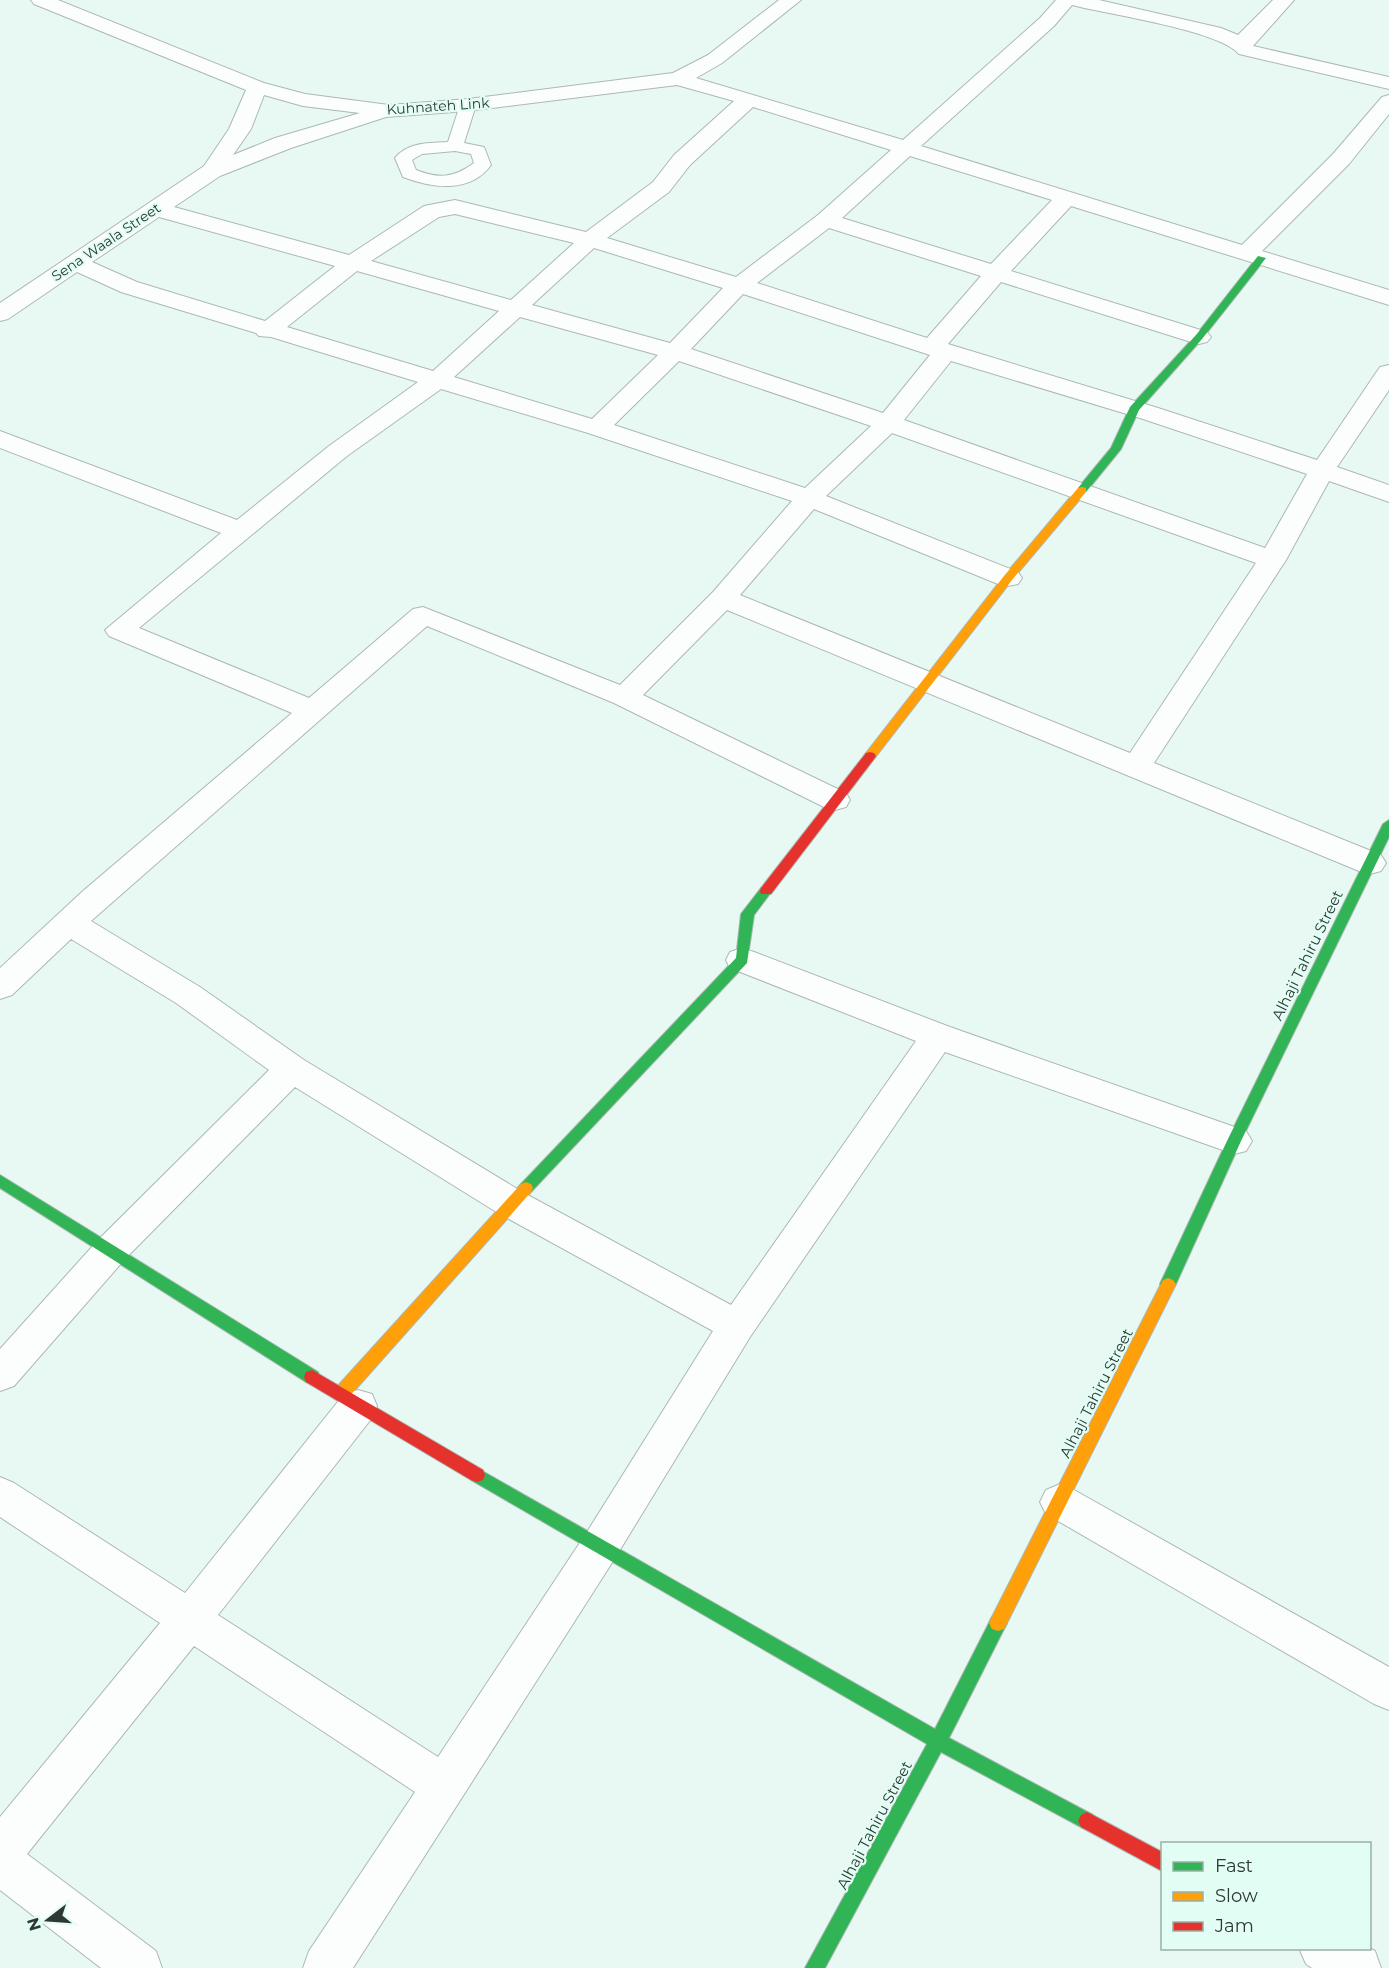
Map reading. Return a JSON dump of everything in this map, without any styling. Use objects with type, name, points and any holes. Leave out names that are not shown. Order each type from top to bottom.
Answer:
[{"type":"street","name":"Kuhnateh Link","points":[[41,0],[257,87],[303,100],[389,111],[468,105],[678,79],[716,59],[791,0]]},
{"type":"street","points":[[597,428],[739,285],[826,220],[908,150],[1047,22],[1066,0]]},
{"type":"street","points":[[1074,0],[1214,32],[1241,44],[1246,50],[1389,83]]},
{"type":"street","points":[[1241,44],[1284,0]]},
{"type":"street","points":[[678,79],[1389,298]]},
{"type":"street","points":[[212,171],[240,129],[257,87]]},
{"type":"street","points":[[315,711],[119,630],[338,450],[437,380],[590,240],[661,187],[682,160],[749,99]]},
{"type":"street","points":[[0,1852],[190,1619],[350,1400],[511,1203],[742,960],[748,914],[1008,578],[1116,449],[1134,409],[1199,337],[1253,256],[1341,159],[1389,101]]},
{"type":"street","points":[[212,171],[283,143],[389,111]]},
{"type":"street","name":"Sena Waala Street","points":[[0,314],[212,171]]},
{"type":"street","points":[[624,697],[723,598],[809,498],[888,423],[938,350],[996,273],[1066,198]]},
{"type":"street","points":[[267,331],[353,263],[432,211],[442,207],[474,210],[590,240],[739,285],[938,350],[1323,469],[1389,494]]},
{"type":"street","points":[[156,209],[675,352],[888,423],[1272,560]]},
{"type":"street","points":[[826,220],[1199,337]]},
{"type":"street","points":[[75,263],[129,287],[267,331],[597,428],[809,498],[1008,578]]},
{"type":"street","points":[[1136,767],[1272,560],[1323,469],[1389,372]]},
{"type":"street","points":[[0,439],[238,530]]},
{"type":"street","points":[[723,598],[1370,863]]},
{"type":"street","points":[[0,987],[68,922],[315,711],[423,615],[624,697],[835,800]]},
{"type":"street","name":"Alhaji Tahiru Street","points":[[815,1968],[938,1741],[1060,1502],[1152,1318],[1234,1141],[1389,824]]},
{"type":"street","points":[[68,922],[188,995],[292,1069],[511,1203],[737,1326]]},
{"type":"street","points":[[742,960],[938,1036],[1234,1141]]},
{"type":"street","points":[[326,1968],[601,1545],[737,1326],[938,1036]]},
{"type":"street","points":[[0,1375],[112,1249],[292,1069]]},
{"type":"street","points":[[0,1181],[350,1400],[938,1741],[1161,1861]]},
{"type":"street","points":[[0,1495],[443,1786]]},
{"type":"street","points":[[1060,1502],[1389,1690]]},
{"type":"street","points":[[0,1862],[139,1968]]},
{"type":"street","points":[[1326,1950],[1358,1968]]},
{"type":"lane","points":[[455,146],[468,105]]},
{"type":"traffic: fast","points":[[1082,490],[1116,449],[1134,409],[1199,337],[1261,258]]},
{"type":"traffic: fast","points":[[1168,1284],[1234,1141],[1389,824]]},
{"type":"traffic: fast","points":[[526,1188],[742,960],[748,914],[766,891]]},
{"type":"traffic: fast","points":[[0,1181],[312,1377]]},
{"type":"traffic: fast","points":[[477,1475],[938,1741],[1087,1821]]},
{"type":"traffic: fast","points":[[815,1968],[938,1741],[998,1623]]},
{"type":"traffic: slow","points":[[870,756],[1008,578],[1082,490]]},
{"type":"traffic: slow","points":[[341,1394],[526,1188]]},
{"type":"traffic: slow","points":[[998,1623],[1168,1284]]},
{"type":"traffic: jam","points":[[766,891],[870,756]]},
{"type":"traffic: jam","points":[[312,1377],[477,1475]]},
{"type":"traffic: jam","points":[[1087,1821],[1161,1861]]}]
